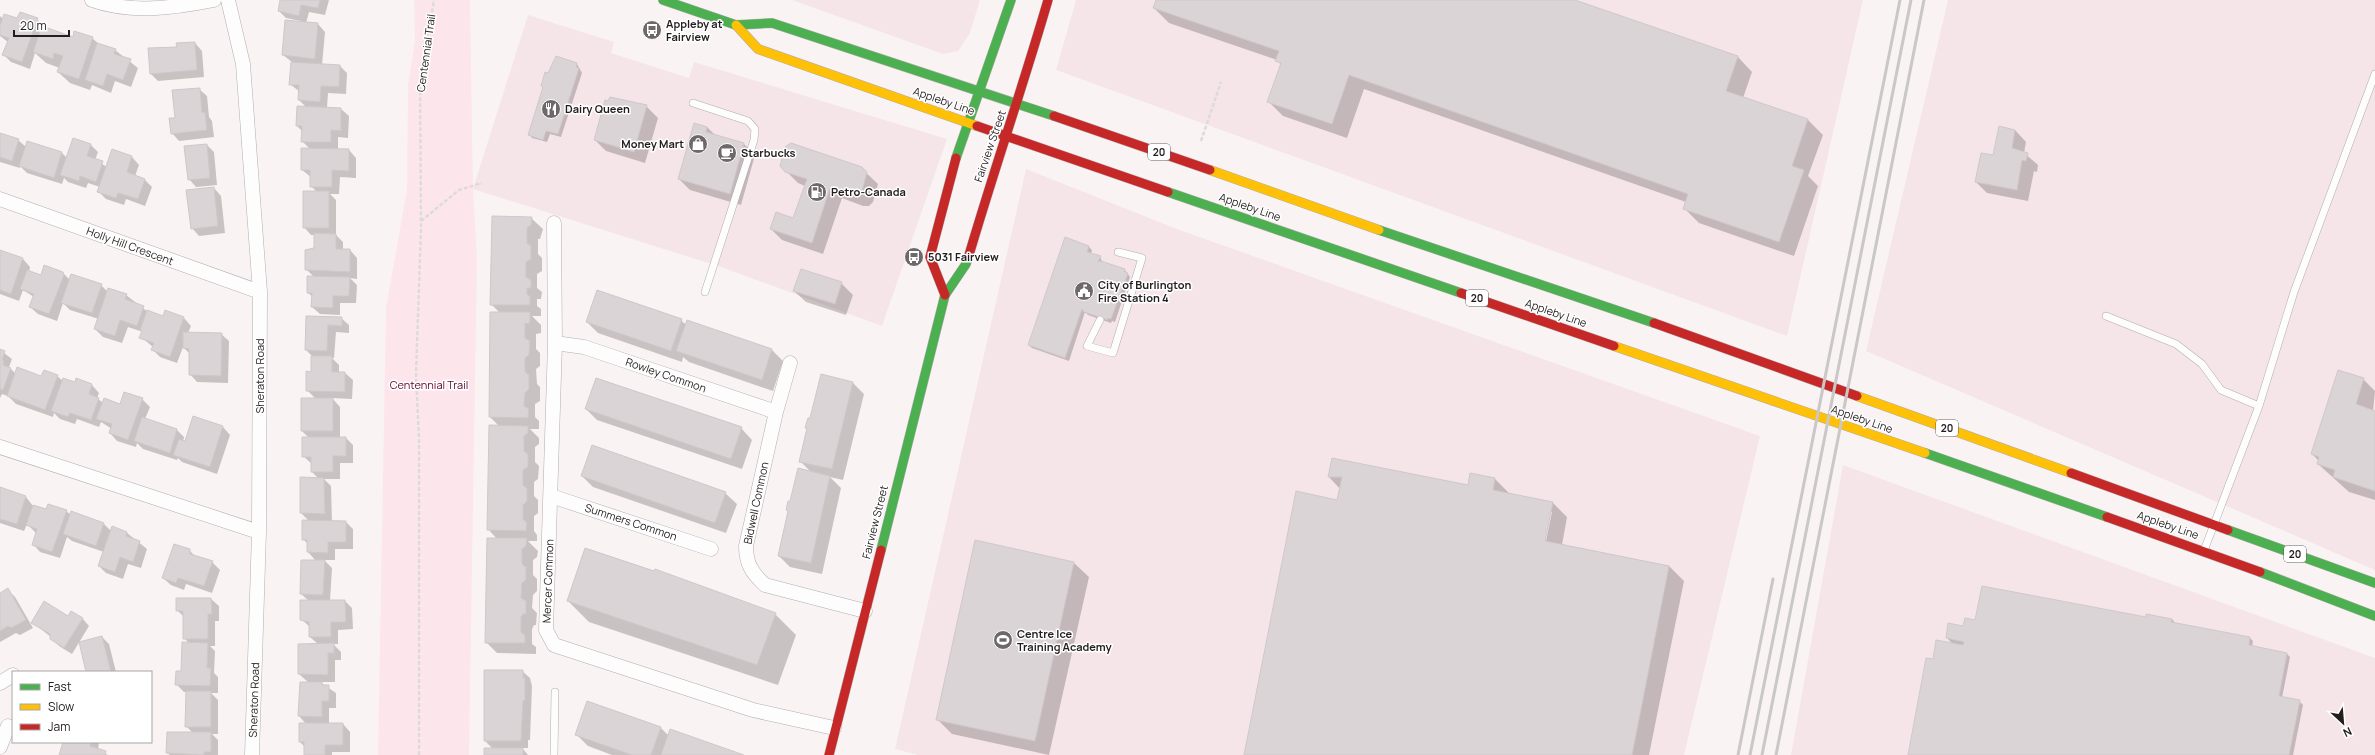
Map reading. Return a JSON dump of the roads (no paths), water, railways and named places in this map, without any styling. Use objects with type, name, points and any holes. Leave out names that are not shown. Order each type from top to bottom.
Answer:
[{"type":"main road","name":"Appleby Line","points":[[663,0],[736,25],[772,23],[980,90],[1414,242],[1680,332],[2375,583]]},
{"type":"main road","points":[[945,295],[930,256],[957,154],[1010,0]]},
{"type":"main road","name":"Fairview Street","points":[[829,755],[834,728],[865,612],[945,295],[966,264],[994,167],[1018,103],[1048,0]]},
{"type":"main road","name":"Appleby Line","points":[[736,25],[758,49],[2204,550],[2375,616]]},
{"type":"street","points":[[92,0],[104,4],[147,10],[214,0]]},
{"type":"street","name":"Sheraton Road","points":[[228,0],[243,64],[260,292],[259,532],[252,755]]},
{"type":"street","name":"Holly Hill Crescent","points":[[0,199],[260,292]]},
{"type":"street","name":"Mercer Common","points":[[554,223],[555,343],[546,630],[554,644],[753,710],[834,728]]},
{"type":"street","name":"Rowley Common","points":[[555,343],[584,347],[776,412]]},
{"type":"street","name":"Bidwell Common","points":[[790,363],[776,412],[746,546],[748,565],[754,575],[766,585],[865,612]]},
{"type":"street","points":[[0,447],[259,532]]},
{"type":"street","name":"Summers Common","points":[[551,496],[711,548]]},
{"type":"street","points":[[0,683],[12,676]]},
{"type":"street","points":[[0,746],[7,725]]},
{"type":"lane","points":[[2204,550],[2259,406],[2294,292],[2375,74]]},
{"type":"lane","points":[[693,103],[748,121],[755,129],[754,140],[705,292]]},
{"type":"lane","points":[[1100,320],[1086,346],[1113,353],[1142,258],[1118,252]]},
{"type":"lane","points":[[2106,316],[2176,344],[2202,364],[2221,390],[2259,406]]},
{"type":"lane","points":[[554,755],[555,692]]},
{"type":"railway","points":[[1750,755],[1900,0]]},
{"type":"railway","points":[[1762,755],[1911,0]]},
{"type":"railway","points":[[1776,755],[1924,0]]},
{"type":"railway","points":[[1738,755],[1773,579]]},
{"type":"place","name":"Appleby at Fairview","points":[[652,30]]},
{"type":"place","name":"Dairy Queen","points":[[551,109]]},
{"type":"place","name":"Money Mart","points":[[698,144]]},
{"type":"place","name":"Starbucks","points":[[727,153]]},
{"type":"place","name":"Petro-Canada","points":[[817,192]]},
{"type":"place","name":"5031 Fairview","points":[[914,257]]},
{"type":"place","name":"City of Burlington Fire Station 4","points":[[1084,291]]},
{"type":"place","name":"Centre Ice Training Academy","points":[[1003,640]]},
{"type":"park label","name":"Centennial Trail","points":[[429,385]]}]
